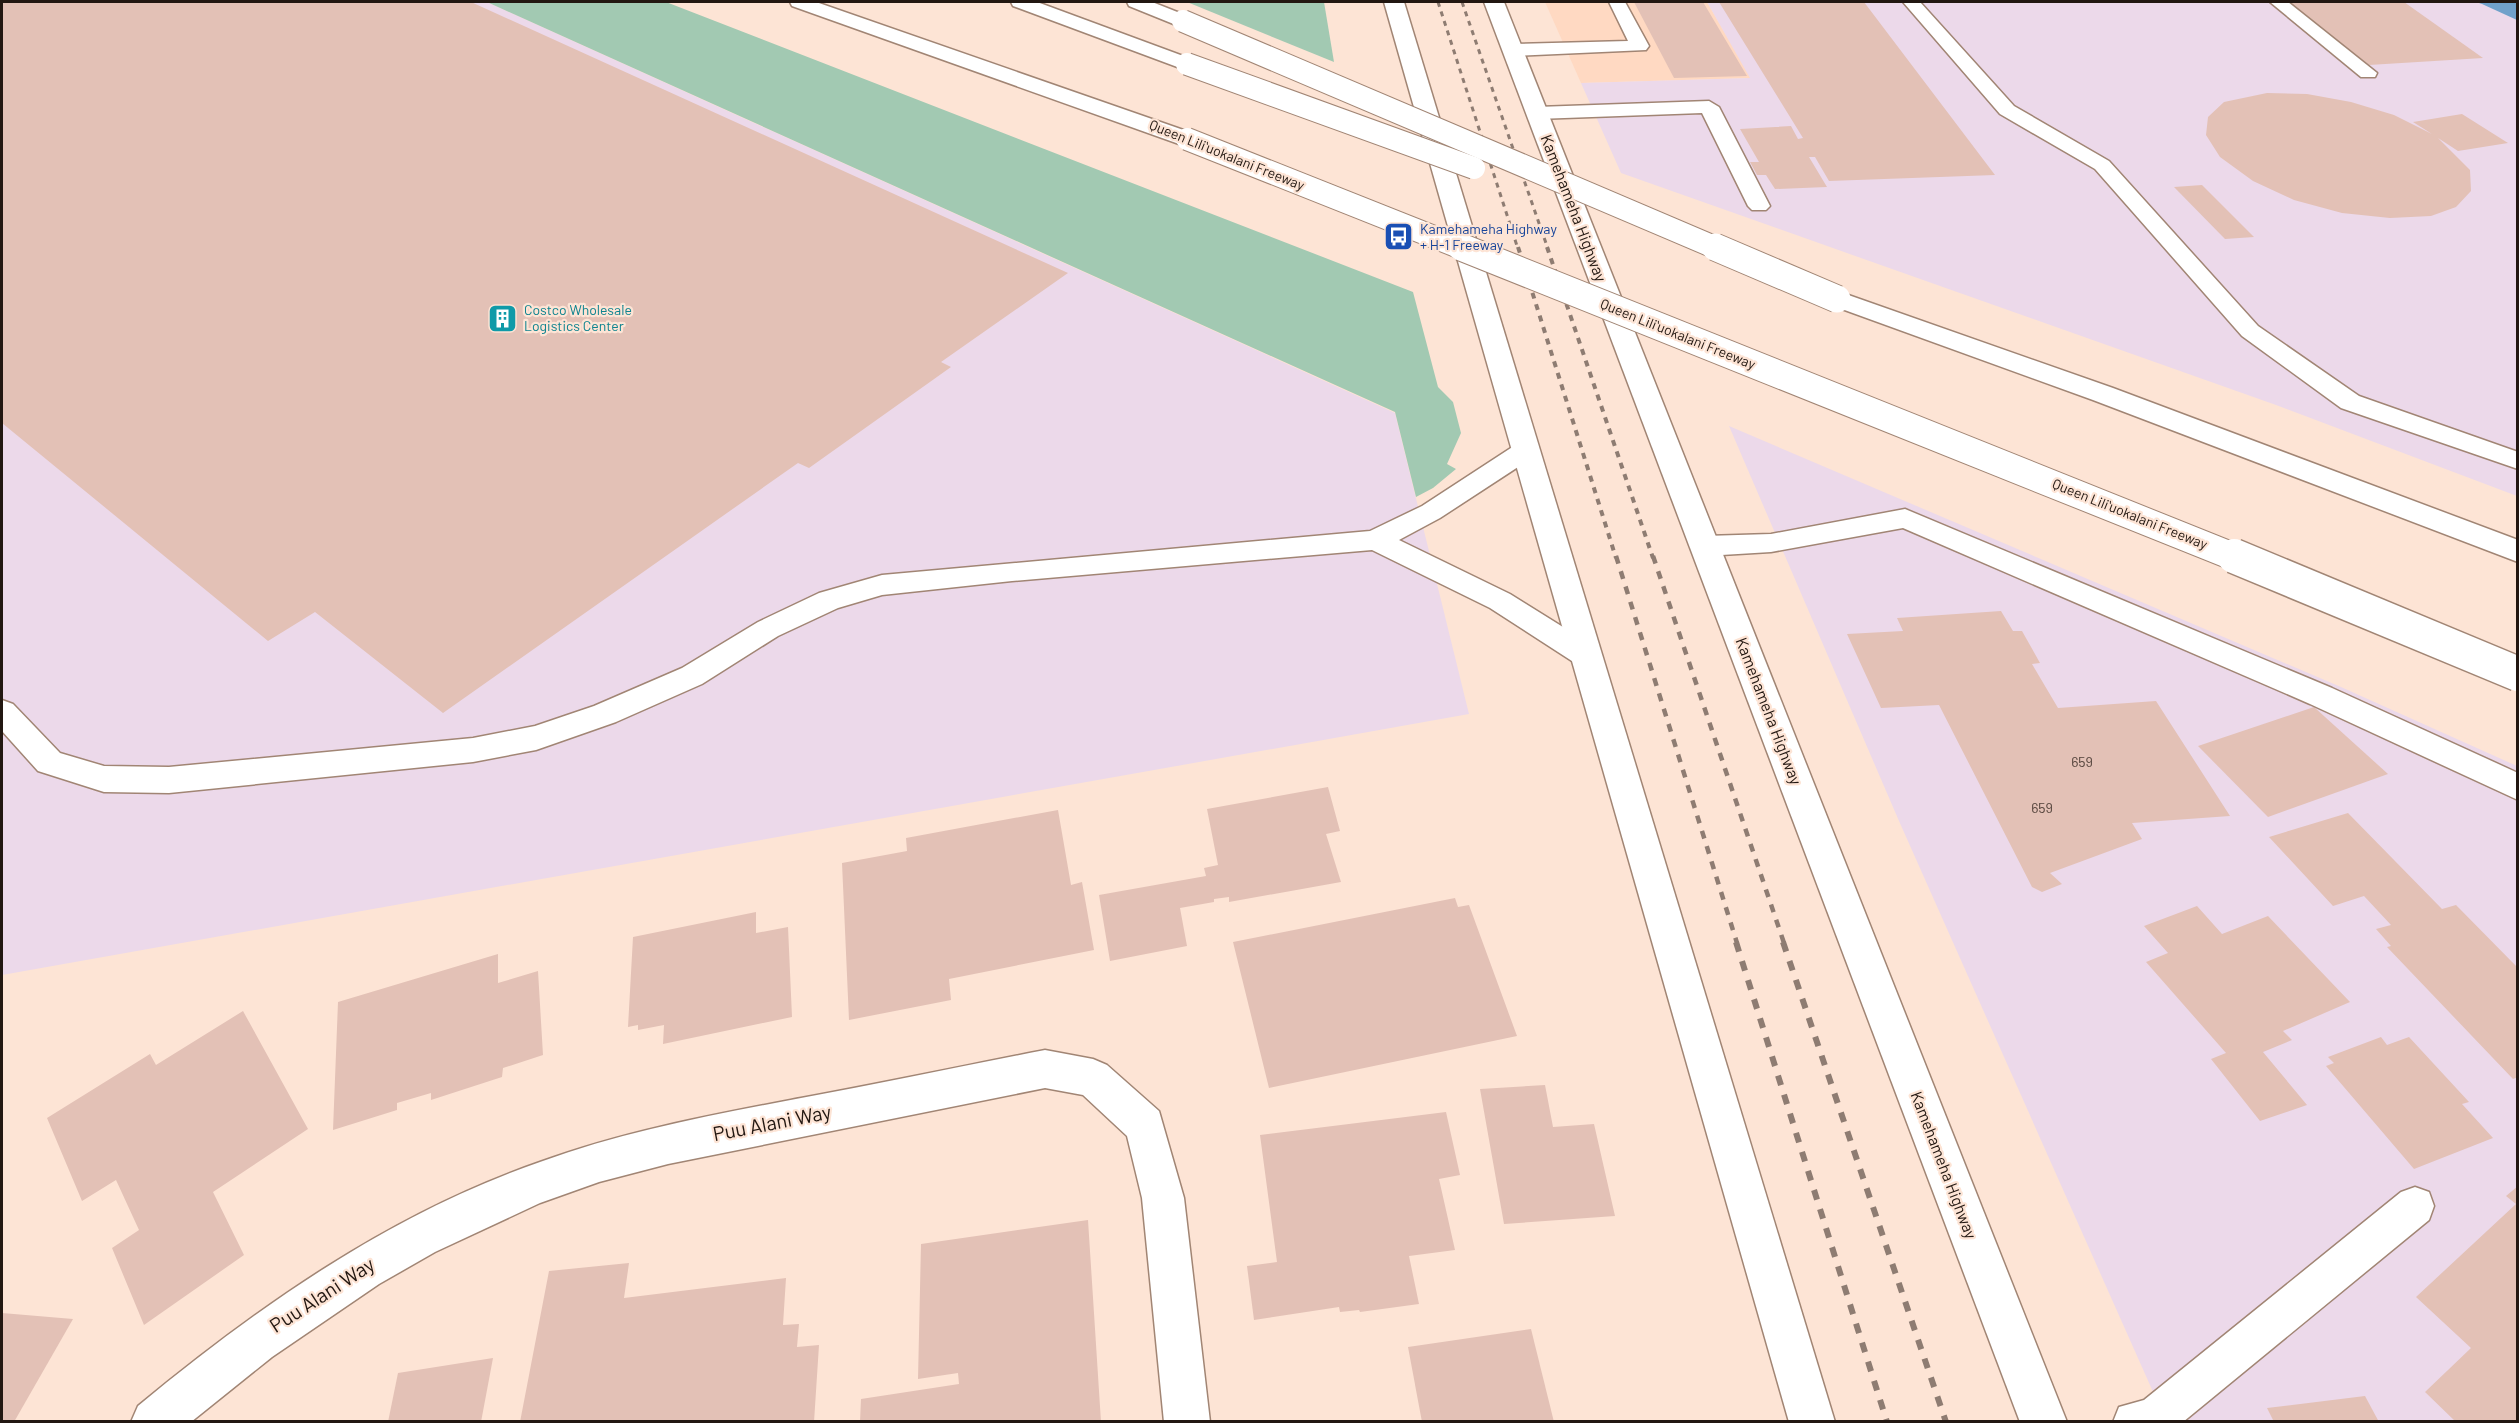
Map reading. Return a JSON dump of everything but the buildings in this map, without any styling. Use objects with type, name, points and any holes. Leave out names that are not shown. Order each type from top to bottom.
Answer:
[{"type":"main road","points":[[799,2],[1187,139]]},
{"type":"main road","name":"Queen Liliʻuokalani Freeway","points":[[836,2],[1929,432],[2267,569],[2517,674]]},
{"type":"main road","points":[[1020,2],[2103,394],[2517,552]]},
{"type":"main road","points":[[1136,2],[1837,299]]},
{"type":"main road","points":[[1394,2],[1812,1422]]},
{"type":"main road","name":"Kamehameha Highway","points":[[1494,2],[2044,1422]]},
{"type":"main road","name":"Puu Alani Way","points":[[154,1422],[221,1364],[317,1296],[400,1246],[501,1198],[599,1162],[687,1140],[1045,1069],[1093,1078],[1144,1125],[1164,1198],[1187,1422]]},
{"type":"lane","points":[[1512,50],[1640,46],[1617,2]]},
{"type":"lane","points":[[1911,2],[2007,110],[2102,165],[2250,331],[2350,402],[2517,461]]},
{"type":"lane","points":[[2278,2],[2368,73]]},
{"type":"lane","points":[[1537,113],[1709,107],[1760,206]]},
{"type":"lane","points":[[2,712],[49,762],[104,779],[169,780],[473,750],[537,738],[605,714],[692,676],[768,629],[829,600],[882,585],[1375,540],[1431,512],[1526,450]]},
{"type":"lane","points":[[1705,546],[1771,543],[1905,518],[2321,696],[2517,787]]},
{"type":"lane","points":[[1375,540],[1443,571],[1500,601],[1585,655]]},
{"type":"lane","points":[[2134,1422],[2152,1420],[2415,1206]]},
{"type":"shaded area","points":[[2,2],[487,2],[1395,413],[1469,714],[2,975]]},
{"type":"shaded area","points":[[1545,2],[1707,2],[1751,78],[1581,83]]},
{"type":"shaded area","points":[[1707,2],[2517,2],[2517,496],[2276,405],[1621,173],[1581,83],[1750,78]]},
{"type":"shaded area","points":[[1729,426],[2341,687],[2517,766],[2517,1421],[2166,1421],[1899,821]]},
{"type":"green space","points":[[487,2],[666,2],[1413,292],[1438,387],[1453,402],[1461,433],[1447,464],[1456,469],[1433,488],[1416,497],[1395,412]]},
{"type":"green space","points":[[1187,2],[1324,2],[1334,62]]},
{"type":"water","points":[[2476,2],[2517,2],[2517,20],[2482,4]]},
{"type":"railway","points":[[1438,2],[1518,249]]},
{"type":"railway","points":[[1462,2],[1548,249]]},
{"type":"railway","points":[[1518,247],[1616,558]]},
{"type":"railway","points":[[1547,247],[1653,558]]},
{"type":"railway","points":[[1616,556],[1737,943]]},
{"type":"railway","points":[[1653,556],[1784,943]]},
{"type":"railway","points":[[1736,942],[1887,1422]]},
{"type":"railway","points":[[1783,942],[1946,1422]]},
{"type":"place","name":"Kamehameha Highway + H-1 Freeway","points":[[1399,237]]},
{"type":"place","name":"Costco Wholesale Logistics Center","points":[[503,318]]}]
